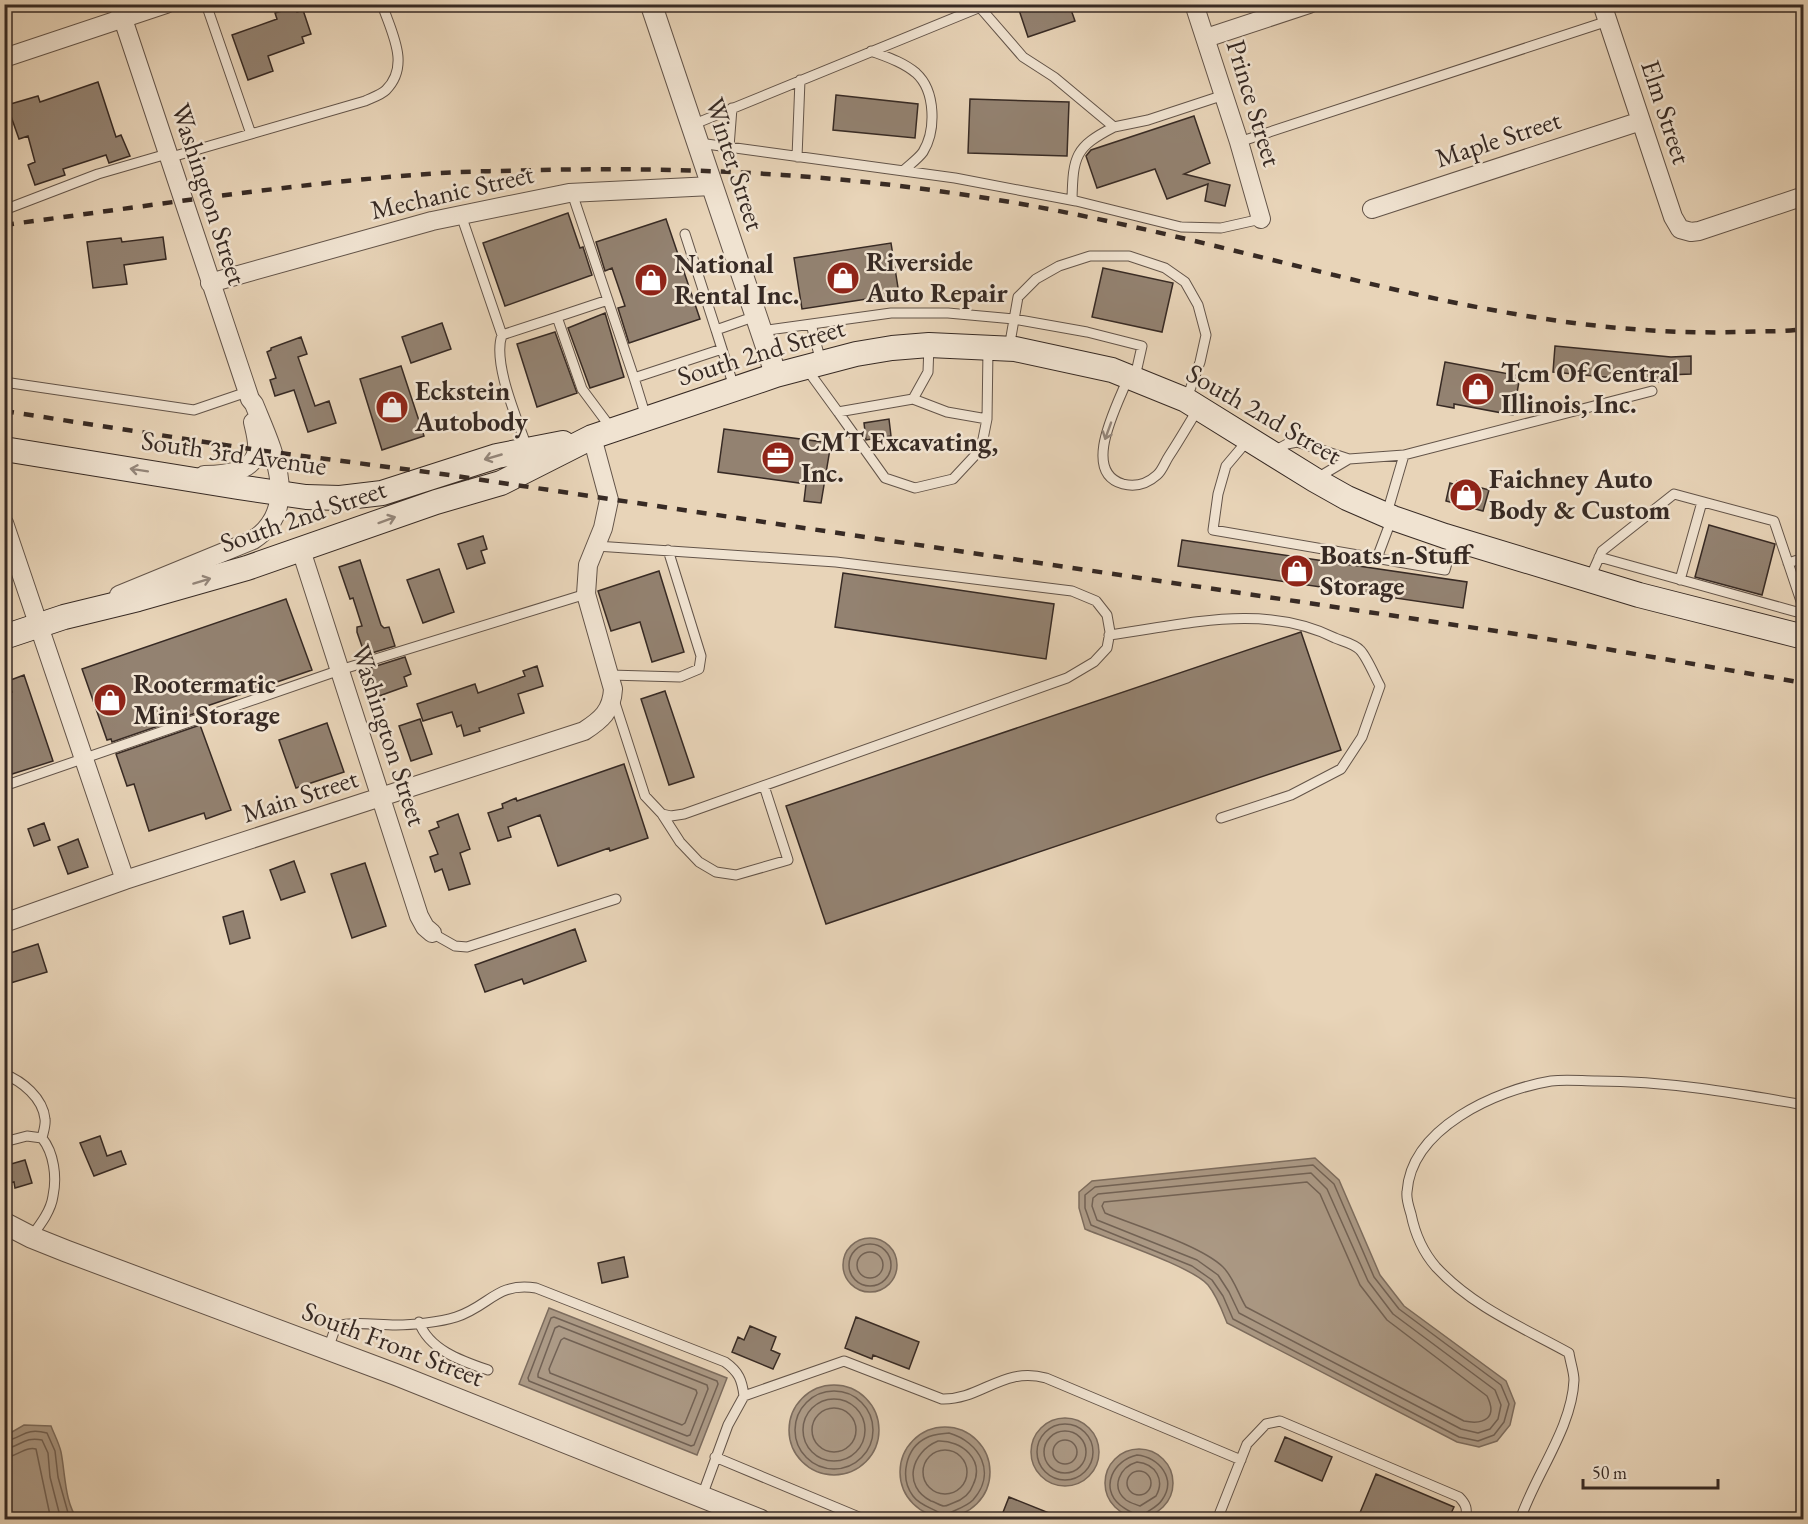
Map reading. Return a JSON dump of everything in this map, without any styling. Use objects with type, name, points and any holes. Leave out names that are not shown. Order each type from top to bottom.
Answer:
[{"type":"main road","name":"South 2nd Street","points":[[602,433],[813,364],[892,348],[929,345],[999,348],[1067,359],[1132,377],[1192,404],[1315,480],[1347,498],[1390,517],[1639,595],[1733,607],[1803,623]]},
{"type":"main road","name":"South 3rd Avenue","points":[[4,449],[280,493],[325,498],[375,495],[497,456],[531,458],[602,433]]},
{"type":"main road","name":"South 2nd Street","points":[[4,637],[64,617],[191,585],[436,502],[501,483],[531,458]]},
{"type":"street","points":[[4,58],[120,12],[166,4]]},
{"type":"street","name":"Winter Street","points":[[651,4],[776,375]]},
{"type":"street","name":"Prince Street","points":[[1194,4],[1239,142],[1261,219]]},
{"type":"street","points":[[1206,38],[1309,4]]},
{"type":"street","name":"Washington Street","points":[[64,617],[246,545],[264,532],[275,518],[280,493],[278,470],[273,452],[249,396],[120,12]]},
{"type":"street","name":"Elm Street","points":[[1605,13],[1677,225],[1685,231],[1699,231],[1803,196]]},
{"type":"street","name":"Maple Street","points":[[1372,209],[1641,121]]},
{"type":"street","name":"Mechanic Street","points":[[210,282],[432,221],[572,193],[712,186]]},
{"type":"street","name":"Washington Street","points":[[173,476],[230,473],[246,466],[254,459],[257,450],[249,396]]},
{"type":"street","points":[[602,433],[609,500],[606,516],[588,565],[586,594],[610,675],[610,705]]},
{"type":"street","points":[[4,523],[125,880]]},
{"type":"street","name":"Washington Street","points":[[301,549],[418,916],[432,933]]},
{"type":"street","name":"Main Street","points":[[4,923],[125,880],[584,731],[610,705]]},
{"type":"street","name":"South Front Street","points":[[4,1223],[32,1237],[328,1349],[760,1520]]},
{"type":"lane","points":[[206,4],[250,134]]},
{"type":"lane","points":[[4,210],[98,174],[365,101],[385,91],[395,78],[400,66],[399,55],[382,4]]},
{"type":"lane","points":[[695,134],[732,108],[982,5],[1023,57],[1054,78],[1114,127]]},
{"type":"lane","points":[[1239,142],[1605,13]]},
{"type":"lane","points":[[871,51],[898,61],[918,74],[928,91],[932,110],[930,134],[923,151],[903,171]]},
{"type":"lane","points":[[797,158],[800,80]]},
{"type":"lane","points":[[1072,200],[1072,173],[1080,151],[1092,139],[1114,127],[1148,120],[1224,95]]},
{"type":"lane","points":[[729,147],[732,108]]},
{"type":"lane","points":[[695,134],[729,147],[955,178],[1072,200],[1181,227],[1221,228],[1261,219]]},
{"type":"lane","points":[[572,193],[647,418]]},
{"type":"lane","points":[[461,215],[502,336],[498,346],[502,374],[531,458]]},
{"type":"lane","points":[[685,234],[735,388]]},
{"type":"lane","points":[[716,330],[759,323],[811,324],[891,313],[948,313],[1014,319],[1087,332],[1142,346],[1132,377],[1101,449],[1102,462],[1109,475],[1121,483],[1134,485],[1146,484],[1158,474],[1192,404],[1206,335],[1198,304],[1185,282],[1165,268],[1129,256],[1090,256],[1059,266],[1036,279],[1018,297],[1014,319],[999,348],[981,449],[953,479],[915,488],[885,478],[838,411],[813,364],[811,324]]},
{"type":"lane","points":[[502,336],[608,300]]},
{"type":"lane","points":[[557,317],[582,388],[602,433]]},
{"type":"lane","points":[[912,399],[928,372],[929,345]]},
{"type":"lane","points":[[634,378],[722,349]]},
{"type":"lane","points":[[4,382],[194,410],[249,396]]},
{"type":"lane","points":[[1272,453],[1287,444],[1297,442],[1349,459],[1404,455],[1652,391]]},
{"type":"lane","points":[[838,411],[912,399],[947,412],[987,419]]},
{"type":"lane","points":[[1250,438],[1226,466],[1218,494],[1213,530],[1445,570],[1455,539]]},
{"type":"lane","points":[[1377,558],[1390,517],[1404,455]]},
{"type":"lane","points":[[1315,480],[1349,459]]},
{"type":"lane","points":[[1589,580],[1602,551],[1674,494],[1774,521],[1788,563],[1803,623]]},
{"type":"lane","points":[[1680,580],[1702,502]]},
{"type":"lane","points":[[596,546],[836,562],[1072,591],[1096,601],[1107,615],[1109,635],[1107,648],[1094,662],[1066,678],[684,814],[671,816],[662,814]]},
{"type":"lane","points":[[610,675],[680,677],[699,669],[701,656],[668,550]]},
{"type":"lane","points":[[1599,557],[1680,580],[1733,607]]},
{"type":"lane","points":[[1788,563],[1803,558]]},
{"type":"lane","points":[[4,786],[340,670],[586,594]]},
{"type":"lane","points":[[1109,635],[1217,618],[1273,619],[1317,629],[1360,650],[1380,686],[1362,737],[1341,769],[1291,795],[1221,818]]},
{"type":"lane","points":[[610,705],[645,796],[662,814],[680,842],[699,862],[716,872],[736,875],[789,860],[764,786]]},
{"type":"lane","points":[[432,933],[455,946],[467,947],[616,899]]},
{"type":"lane","points":[[4,1074],[16,1078],[40,1104],[46,1120],[42,1138]]},
{"type":"lane","points":[[1520,1520],[1568,1412],[1574,1379],[1569,1353],[1495,1314],[1464,1292],[1436,1267],[1421,1245],[1413,1224],[1407,1194],[1411,1172],[1420,1152],[1436,1134],[1464,1113],[1506,1094],[1552,1081],[1627,1081],[1709,1088],[1803,1105]]},
{"type":"lane","points":[[4,1142],[27,1136],[42,1138],[50,1148],[54,1168],[53,1196],[46,1216],[32,1237]]},
{"type":"lane","points":[[328,1349],[336,1326],[349,1323],[398,1325],[454,1317],[477,1308],[492,1296],[520,1286],[536,1288],[725,1362],[735,1368],[742,1378],[744,1396],[728,1425],[702,1496]]},
{"type":"lane","points":[[419,1322],[423,1333],[446,1352],[488,1370]]},
{"type":"lane","points":[[744,1396],[844,1361],[942,1399],[954,1399],[1018,1375],[1032,1374],[1241,1460]]},
{"type":"lane","points":[[1217,1520],[1247,1444],[1266,1424],[1280,1421],[1459,1497],[1465,1502],[1467,1511],[1465,1520]]},
{"type":"lane","points":[[715,1457],[866,1520]]},
{"type":"water","points":[[1315,1158],[1339,1180],[1380,1275],[1404,1306],[1506,1381],[1515,1403],[1510,1425],[1497,1441],[1479,1447],[1457,1442],[1227,1323],[1214,1294],[1199,1278],[1151,1254],[1085,1229],[1079,1208],[1079,1192],[1092,1181]]},
{"type":"water","points":[[870,1238],[880,1240],[889,1246],[895,1255],[897,1265],[895,1275],[889,1284],[880,1290],[870,1292],[860,1290],[851,1284],[845,1275],[843,1265],[845,1255],[851,1246],[860,1240]]},
{"type":"water","points":[[549,1308],[727,1378],[697,1455],[519,1384]]},
{"type":"water","points":[[834,1385],[851,1388],[866,1398],[876,1413],[879,1430],[876,1447],[866,1462],[851,1472],[834,1475],[817,1472],[802,1462],[792,1447],[789,1430],[792,1413],[802,1398],[817,1388]]},
{"type":"water","points":[[1072,1418],[1084,1424],[1093,1433],[1099,1445],[1097,1465],[1089,1476],[1072,1486],[1058,1486],[1041,1476],[1033,1465],[1031,1445],[1041,1428],[1052,1420]]},
{"type":"water","points":[[24,1425],[51,1426],[61,1452],[70,1506],[78,1519],[5,1519],[5,1436]]},
{"type":"water","points":[[945,1427],[962,1430],[977,1440],[987,1455],[990,1472],[987,1489],[977,1504],[962,1514],[945,1517],[928,1514],[913,1504],[903,1489],[900,1472],[903,1455],[913,1440],[928,1430]]},
{"type":"water","points":[[1132,1449],[1146,1449],[1158,1454],[1168,1464],[1173,1483],[1168,1502],[1158,1512],[1146,1517],[1132,1517],[1120,1512],[1110,1502],[1105,1490],[1105,1476],[1110,1464],[1120,1454]]},
{"type":"building","points":[[1017,4],[1069,4],[1075,21],[1028,37]]},
{"type":"building","points":[[295,7],[297,12],[303,10],[311,34],[302,37],[304,43],[268,56],[273,71],[248,80],[232,35],[277,19],[275,13]]},
{"type":"building","points":[[98,82],[116,137],[121,135],[130,156],[109,163],[106,155],[63,169],[65,175],[35,185],[28,165],[35,162],[28,136],[19,139],[7,105],[38,96],[40,102]]},
{"type":"building","points":[[836,95],[918,104],[915,138],[833,130]]},
{"type":"building","points":[[970,99],[1069,102],[1067,156],[968,153]]},
{"type":"building","points":[[1194,116],[1210,163],[1184,174],[1230,185],[1225,206],[1205,201],[1208,184],[1167,199],[1155,169],[1097,188],[1086,156],[1091,150]]},
{"type":"building","points":[[568,213],[592,275],[505,306],[483,243]]},
{"type":"building","points":[[666,219],[700,319],[629,343],[618,308],[625,306],[612,268],[605,271],[596,242]]},
{"type":"building","points":[[163,237],[166,259],[124,265],[127,284],[93,288],[87,242],[121,238],[122,242]]},
{"type":"building","points":[[891,243],[899,294],[802,309],[794,258]]},
{"type":"building","points":[[1103,268],[1173,283],[1162,332],[1092,317]]},
{"type":"building","points":[[605,313],[624,377],[590,388],[568,328]]},
{"type":"building","points":[[442,323],[451,349],[411,363],[402,337]]},
{"type":"building","points":[[555,332],[577,393],[537,407],[517,344]]},
{"type":"building","points":[[301,337],[307,354],[298,357],[315,406],[329,401],[336,423],[308,432],[294,390],[275,396],[270,380],[276,378],[267,352],[271,348]]},
{"type":"building","points":[[1555,346],[1671,357],[1691,356],[1691,374],[1667,375],[1667,383],[1553,372]]},
{"type":"building","points":[[1445,362],[1520,376],[1513,415],[1454,404],[1454,408],[1437,405]]},
{"type":"building","points":[[401,366],[424,436],[382,450],[360,379]]},
{"type":"building","points":[[889,419],[891,436],[866,440],[864,423]]},
{"type":"building","points":[[724,429],[831,443],[821,503],[804,501],[806,484],[718,472]]},
{"type":"building","points":[[1457,481],[1489,490],[1483,511],[1446,501],[1450,483],[1456,485]]},
{"type":"building","points":[[1709,525],[1775,544],[1762,595],[1695,577]]},
{"type":"building","points":[[483,536],[487,549],[481,551],[485,563],[467,569],[458,544]]},
{"type":"building","points":[[1182,540],[1467,582],[1463,608],[1178,566]]},
{"type":"building","points":[[360,560],[381,625],[384,628],[389,627],[395,646],[365,655],[357,632],[357,627],[362,626],[339,567]]},
{"type":"building","points":[[439,569],[454,612],[423,623],[407,580]]},
{"type":"building","points":[[659,571],[684,652],[652,662],[640,622],[611,631],[598,591]]},
{"type":"building","points":[[843,573],[1054,604],[1046,659],[835,627]]},
{"type":"building","points":[[286,599],[312,670],[195,710],[196,713],[112,742],[111,739],[107,740],[82,669]]},
{"type":"building","points":[[1301,632],[1341,750],[826,924],[786,806]]},
{"type":"building","points":[[405,657],[411,674],[404,677],[407,686],[379,696],[370,668]]},
{"type":"building","points":[[537,666],[543,686],[518,694],[524,713],[479,728],[480,731],[464,736],[461,725],[457,727],[452,712],[423,721],[417,704],[475,684],[478,693],[525,676],[523,671]]},
{"type":"building","points":[[24,675],[53,761],[9,775],[4,760],[4,695],[12,692],[8,681]]},
{"type":"building","points":[[665,691],[694,777],[669,785],[641,699]]},
{"type":"building","points":[[420,719],[432,754],[411,761],[399,726]]},
{"type":"building","points":[[327,723],[344,772],[296,788],[279,740]]},
{"type":"building","points":[[200,725],[231,810],[206,819],[204,813],[149,831],[134,784],[127,786],[116,754]]},
{"type":"building","points":[[624,764],[648,838],[610,851],[609,848],[558,866],[540,815],[508,827],[511,837],[498,841],[488,813],[503,808],[502,804],[516,798],[517,801]]},
{"type":"building","points":[[458,814],[470,849],[460,853],[470,884],[449,890],[442,869],[435,872],[430,857],[438,854],[429,831],[439,827],[437,822]]},
{"type":"building","points":[[44,823],[50,840],[34,846],[28,829]]},
{"type":"building","points":[[78,839],[88,867],[68,874],[58,847]]},
{"type":"building","points":[[294,861],[305,892],[281,900],[270,870]]},
{"type":"building","points":[[365,863],[386,926],[352,938],[331,874]]},
{"type":"building","points":[[243,911],[250,938],[230,944],[223,917]]},
{"type":"building","points":[[575,929],[586,961],[524,984],[522,979],[485,992],[475,965]]},
{"type":"building","points":[[38,944],[47,972],[4,985],[4,955]]},
{"type":"building","points":[[100,1136],[107,1156],[121,1151],[126,1164],[94,1176],[80,1143]]},
{"type":"building","points":[[25,1160],[32,1183],[15,1188],[14,1182],[4,1184],[4,1166]]},
{"type":"building","points":[[624,1257],[628,1277],[602,1283],[598,1263]]},
{"type":"building","points":[[856,1317],[919,1342],[909,1369],[873,1355],[872,1359],[845,1348]]},
{"type":"building","points":[[750,1326],[776,1337],[771,1350],[780,1354],[773,1369],[732,1352],[738,1337],[744,1340]]},
{"type":"building","points":[[1285,1437],[1332,1457],[1322,1481],[1275,1461]]},
{"type":"building","points":[[1376,1474],[1454,1507],[1448,1520],[1357,1520]]},
{"type":"building","points":[[1009,1497],[1064,1519],[1064,1520],[1000,1520]]},
{"type":"railway","points":[[4,225],[276,189],[440,173],[593,169],[803,176],[959,194],[1054,210],[1148,230],[1384,287],[1485,309],[1535,317],[1636,329],[1688,332],[1804,329]]},
{"type":"railway","points":[[4,411],[1536,637],[1804,683]]},
{"type":"place","name":"Riverside Auto Repair","points":[[843,278]]},
{"type":"place","name":"National Rental Inc.","points":[[651,280]]},
{"type":"place","name":"Tcm Of Central Illinois, Inc.","points":[[1478,389]]},
{"type":"place","name":"Eckstein Autobody","points":[[392,407]]},
{"type":"place","name":"CMT Excavating, Inc.","points":[[778,458]]},
{"type":"place","name":"Faichney Auto Body & Custom","points":[[1466,495]]},
{"type":"place","name":"Boats-n-Stuff Storage","points":[[1297,571]]},
{"type":"place","name":"Rootermatic Mini Storage","points":[[110,700]]}]
